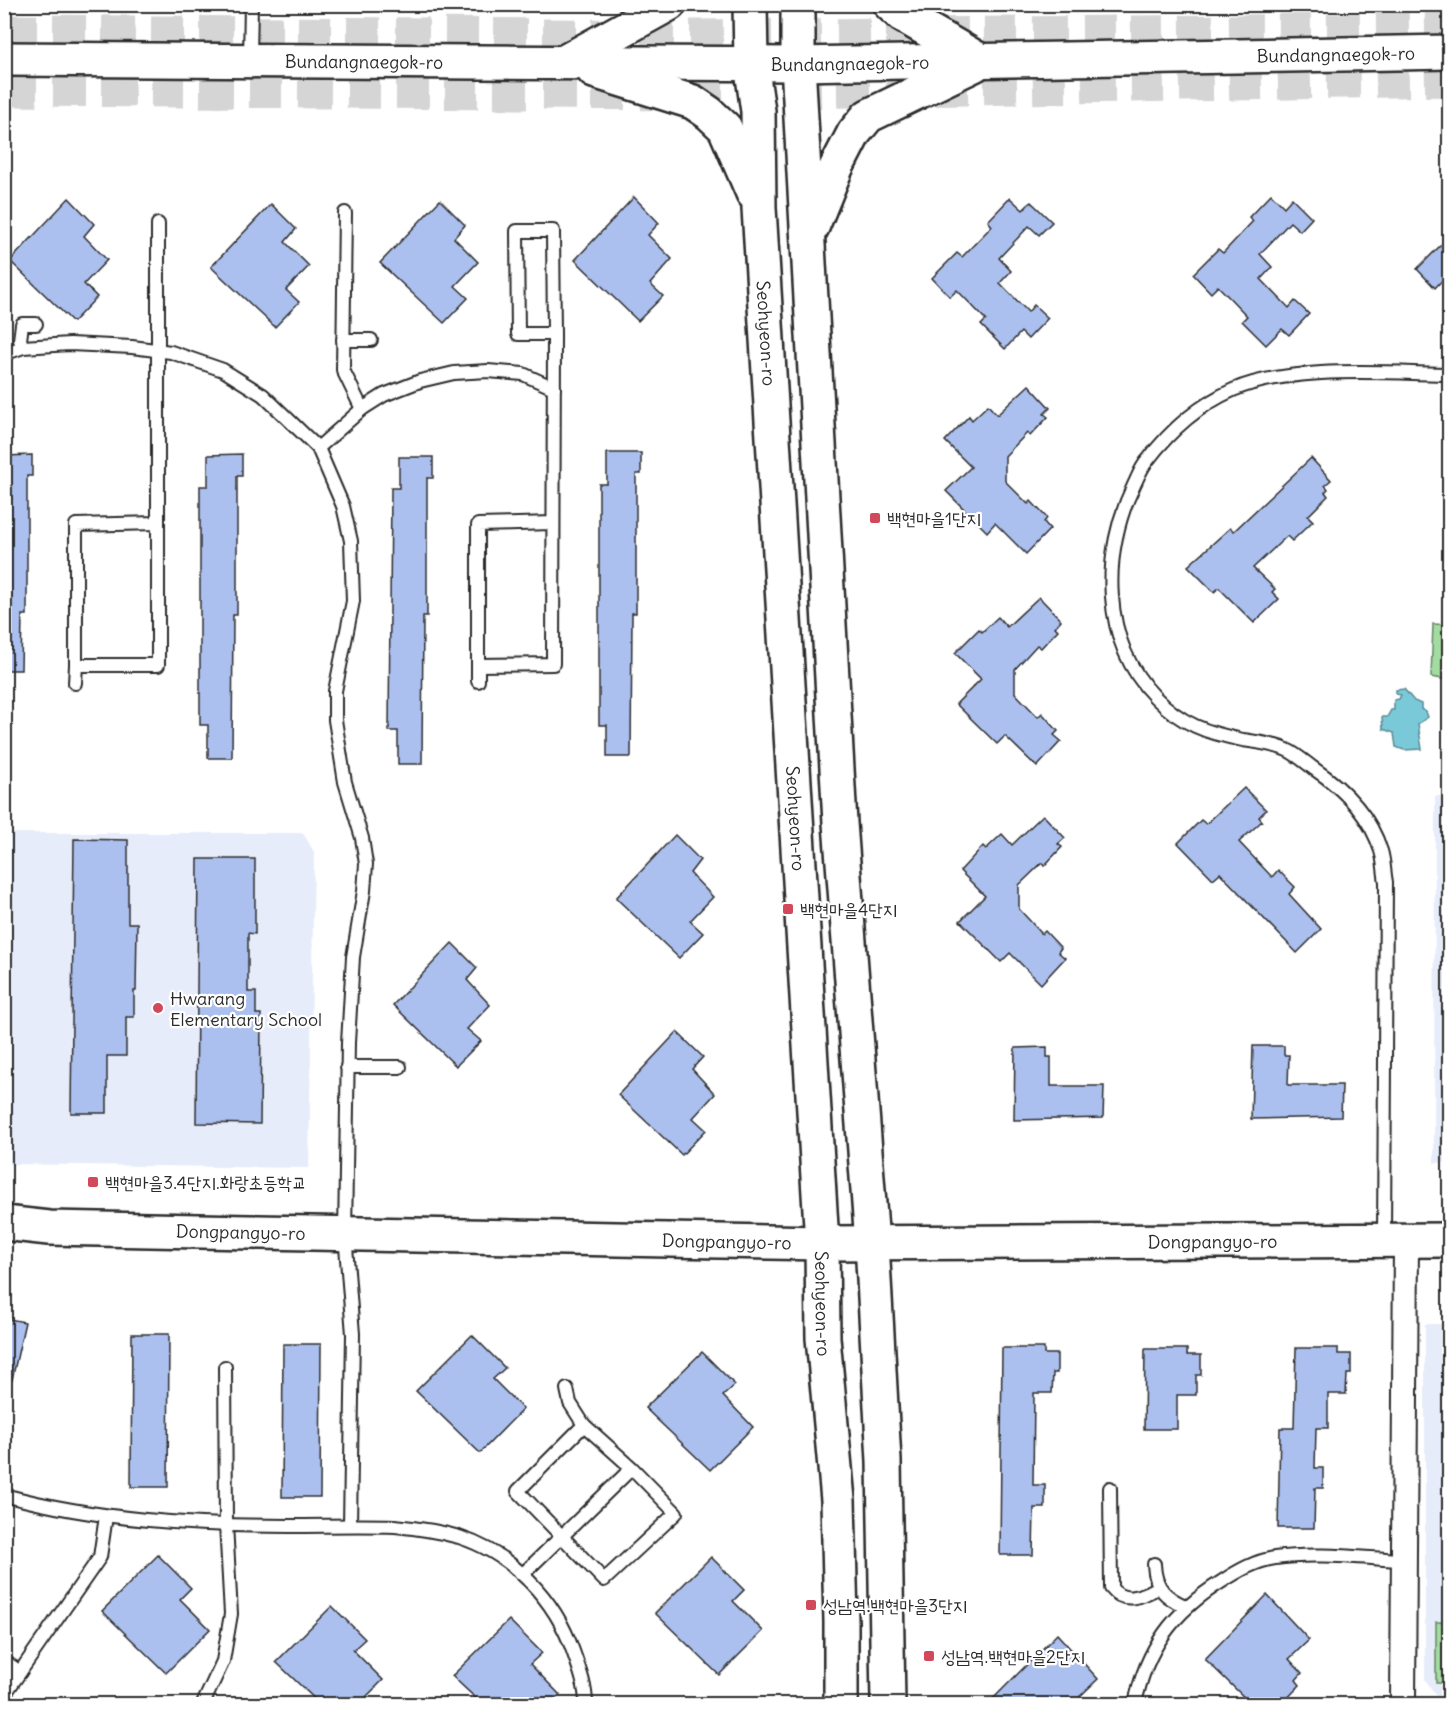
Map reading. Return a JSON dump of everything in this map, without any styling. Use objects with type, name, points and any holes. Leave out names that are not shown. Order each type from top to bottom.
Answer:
[{"type":"main road","points":[[564,62],[669,4]]},
{"type":"main road","name":"Seohyeon-ro","points":[[750,4],[751,63],[758,111],[759,208],[822,1243],[823,1338],[838,1500],[842,1622],[841,1704]]},
{"type":"main road","points":[[798,4],[798,63],[840,823],[872,1243],[884,1461],[888,1704]]},
{"type":"main road","points":[[890,4],[902,15],[981,61]]},
{"type":"main road","name":"Bundangnaegok-ro","points":[[4,59],[798,63],[1449,52]]},
{"type":"main road","points":[[808,237],[836,168],[854,133],[868,116],[981,61]]},
{"type":"main road","points":[[564,62],[693,102],[709,113],[725,128],[759,208]]},
{"type":"main road","name":"Dongpangyo-ro","points":[[4,1223],[49,1228],[822,1243],[1449,1240]]},
{"type":"street","points":[[1395,1241],[1403,1560],[1403,1704]]},
{"type":"lane","points":[[250,59],[251,4]]},
{"type":"lane","points":[[345,213],[343,370],[362,409]]},
{"type":"lane","points":[[76,665],[158,665],[158,224]]},
{"type":"lane","points":[[478,665],[553,664],[554,334],[553,231],[517,231],[518,334],[554,334]]},
{"type":"lane","points":[[23,347],[20,340],[22,324],[36,324]]},
{"type":"lane","points":[[343,340],[371,340]]},
{"type":"lane","points":[[4,354],[23,347],[70,344],[157,350],[171,352],[223,370],[263,394],[318,448],[343,506],[351,541],[353,601],[335,691],[335,720],[345,782],[363,838],[366,864],[350,989],[347,1067],[345,1234],[353,1334],[350,1525]]},
{"type":"lane","points":[[318,448],[362,409],[384,395],[420,381],[454,373],[488,371],[523,374],[554,388]]},
{"type":"lane","points":[[1395,1241],[1386,882],[1381,851],[1368,822],[1347,794],[1321,773],[1287,750],[1217,735],[1184,722],[1155,698],[1132,670],[1116,627],[1112,586],[1114,538],[1126,502],[1145,463],[1168,436],[1201,407],[1235,389],[1277,378],[1327,373],[1449,374]]},
{"type":"lane","points":[[75,683],[76,525],[157,523]]},
{"type":"lane","points":[[478,681],[478,525],[552,523]]},
{"type":"lane","points":[[347,1067],[400,1067]]},
{"type":"lane","points":[[203,1704],[223,1661],[231,1614],[226,1524],[225,1367]]},
{"type":"lane","points":[[567,1389],[570,1403],[584,1425],[633,1468],[676,1513],[604,1580],[518,1491],[584,1425]]},
{"type":"lane","points":[[523,1575],[633,1468]]},
{"type":"lane","points":[[1110,1488],[1112,1588],[1117,1596],[1125,1598],[1137,1597],[1159,1587]]},
{"type":"lane","points":[[4,1495],[38,1504],[106,1516],[226,1524],[404,1527],[459,1538],[481,1547],[523,1575],[558,1617],[570,1641],[580,1670],[586,1704]]},
{"type":"lane","points":[[4,1695],[100,1557],[106,1516]]},
{"type":"lane","points":[[1135,1704],[1146,1663],[1160,1638],[1187,1607],[1204,1592],[1233,1574],[1254,1563],[1292,1556],[1403,1560]]},
{"type":"lane","points":[[1154,1564],[1155,1578],[1159,1587],[1173,1601],[1187,1607]]},
{"type":"lane","points":[[4,1661],[20,1672]]},
{"type":"shaded area","points":[[1435,796],[1450,796],[1449,1162],[1434,1163]]},
{"type":"shaded area","name":"Hwarang Elementary School","points":[[5,833],[303,833],[314,852],[309,1168],[5,1164]]},
{"type":"shaded area","points":[[1425,1324],[1449,1324],[1449,1696],[1436,1696],[1425,1679]]},
{"type":"green space","points":[[1433,624],[1449,625],[1449,680],[1431,677]]},
{"type":"green space","points":[[1449,1366],[1450,1366],[1449,1608]]},
{"type":"green space","points":[[1436,1622],[1449,1622],[1449,1683],[1436,1683]]},
{"type":"water","points":[[1404,689],[1414,701],[1421,704],[1421,709],[1428,717],[1418,724],[1422,749],[1404,750],[1396,747],[1394,733],[1383,729],[1382,717],[1387,717],[1391,710],[1394,710],[1394,700],[1399,699],[1401,695],[1396,694],[1396,690]]},
{"type":"building","points":[[1271,194],[1284,207],[1292,198],[1312,218],[1300,231],[1290,222],[1260,254],[1272,267],[1261,279],[1289,308],[1295,301],[1309,314],[1289,335],[1282,329],[1266,345],[1242,321],[1247,316],[1218,286],[1211,293],[1193,274],[1218,249],[1223,253],[1253,221],[1249,217]]},
{"type":"building","points":[[634,197],[659,223],[648,235],[672,259],[650,284],[663,296],[638,321],[575,260]]},
{"type":"building","points":[[69,198],[94,224],[84,236],[107,260],[84,284],[97,297],[73,322],[10,261]]},
{"type":"building","points":[[1010,198],[1023,210],[1031,202],[1052,222],[1039,235],[1029,226],[999,258],[1011,271],[1000,283],[1028,312],[1034,305],[1048,318],[1028,339],[1021,332],[1005,349],[981,325],[986,320],[957,290],[950,297],[932,278],[957,253],[962,257],[992,226],[988,221]]},
{"type":"building","points":[[440,200],[465,225],[454,238],[478,262],[455,286],[468,298],[444,323],[380,263]]},
{"type":"building","points":[[271,204],[296,229],[285,242],[309,266],[286,290],[299,302],[275,327],[211,267]]},
{"type":"building","points":[[1449,237],[1449,273],[1435,288],[1417,269]]},
{"type":"building","points":[[1029,385],[1050,408],[1044,414],[1048,417],[1030,436],[1027,433],[1005,456],[1005,481],[1028,504],[1031,501],[1047,518],[1044,522],[1050,529],[1026,554],[995,523],[987,532],[946,491],[971,467],[945,441],[969,416],[972,420],[988,405],[997,415]]},
{"type":"building","points":[[607,453],[641,453],[641,474],[636,474],[636,613],[632,613],[631,757],[607,757],[607,725],[599,725],[599,484],[607,484]]},
{"type":"building","points":[[242,454],[242,476],[237,476],[237,615],[233,615],[232,758],[208,758],[208,725],[200,725],[200,486],[208,486],[208,455]]},
{"type":"building","points":[[32,455],[32,476],[27,476],[27,615],[22,615],[21,670],[4,670],[4,456]]},
{"type":"building","points":[[399,457],[433,457],[433,478],[427,478],[427,616],[423,616],[422,764],[398,764],[398,731],[389,731],[391,488],[399,488]]},
{"type":"building","points":[[1311,458],[1331,480],[1325,485],[1328,489],[1325,492],[1328,496],[1308,516],[1313,521],[1292,541],[1287,536],[1253,568],[1275,589],[1272,592],[1279,599],[1254,623],[1219,588],[1214,592],[1188,566],[1230,528],[1234,531]]},
{"type":"building","points":[[1039,597],[1061,620],[1055,627],[1058,630],[1041,648],[1037,645],[1015,669],[1015,693],[1038,717],[1042,713],[1058,731],[1054,735],[1061,741],[1037,767],[1005,736],[997,744],[956,704],[981,679],[955,653],[979,629],[982,632],[998,617],[1007,627]]},
{"type":"building","points":[[1244,788],[1266,810],[1259,817],[1262,821],[1239,842],[1272,877],[1278,870],[1295,887],[1289,894],[1321,929],[1297,953],[1220,873],[1213,879],[1178,843],[1201,820],[1206,824]]},
{"type":"building","points":[[1043,815],[1065,838],[1058,844],[1062,847],[1044,866],[1042,863],[1019,885],[1019,909],[1042,934],[1045,931],[1061,948],[1058,952],[1065,958],[1041,984],[1010,953],[1001,962],[960,921],[985,896],[960,871],[983,846],[986,849],[1002,834],[1012,845]]},
{"type":"building","points":[[675,835],[700,860],[690,873],[713,897],[690,921],[703,933],[679,958],[616,898]]},
{"type":"building","points":[[74,839],[128,840],[128,923],[137,923],[134,1017],[126,1017],[126,1056],[107,1056],[107,1113],[71,1113]]},
{"type":"building","points":[[198,859],[255,859],[255,934],[248,933],[248,992],[256,992],[256,1014],[261,1014],[260,1124],[196,1123]]},
{"type":"building","points":[[452,943],[477,968],[467,980],[490,1005],[467,1029],[481,1041],[456,1066],[393,1005]]},
{"type":"building","points":[[677,1032],[703,1057],[692,1069],[715,1094],[693,1118],[706,1130],[682,1155],[618,1095]]},
{"type":"building","points":[[1253,1046],[1284,1046],[1284,1055],[1289,1055],[1288,1085],[1342,1085],[1341,1117],[1251,1119]]},
{"type":"building","points":[[1047,1047],[1047,1057],[1051,1057],[1051,1086],[1104,1086],[1103,1118],[1014,1120],[1015,1048]]},
{"type":"building","points":[[4,1318],[25,1322],[12,1380],[4,1379]]},
{"type":"building","points":[[132,1334],[169,1334],[168,1487],[131,1487]]},
{"type":"building","points":[[472,1335],[505,1368],[493,1379],[523,1409],[480,1453],[416,1391]]},
{"type":"building","points":[[283,1344],[321,1344],[320,1497],[282,1497]]},
{"type":"building","points":[[1002,1348],[1044,1348],[1044,1354],[1057,1354],[1057,1373],[1053,1373],[1052,1393],[1034,1393],[1033,1485],[1045,1485],[1045,1508],[1034,1508],[1033,1555],[1000,1555]]},
{"type":"building","points":[[1296,1348],[1338,1348],[1338,1354],[1351,1354],[1351,1374],[1347,1374],[1346,1394],[1328,1394],[1328,1428],[1316,1428],[1315,1468],[1323,1468],[1323,1488],[1315,1488],[1314,1528],[1278,1528],[1280,1428],[1294,1428]]},
{"type":"building","points":[[1145,1349],[1187,1349],[1187,1355],[1201,1355],[1201,1375],[1196,1375],[1196,1395],[1177,1395],[1177,1429],[1144,1429]]},
{"type":"building","points":[[702,1352],[735,1385],[723,1396],[753,1427],[710,1470],[645,1408]]},
{"type":"building","points":[[158,1555],[191,1588],[180,1599],[210,1629],[166,1673],[102,1611]]},
{"type":"building","points":[[711,1557],[744,1590],[733,1601],[763,1631],[719,1675],[655,1613]]},
{"type":"building","points":[[1267,1595],[1309,1640],[1289,1659],[1302,1673],[1296,1680],[1300,1685],[1282,1704],[1251,1704],[1205,1659]]},
{"type":"building","points":[[332,1606],[365,1639],[353,1650],[383,1680],[359,1704],[320,1704],[276,1662]]},
{"type":"building","points":[[509,1620],[542,1653],[530,1664],[560,1695],[550,1704],[482,1704],[452,1676]]},
{"type":"building","points":[[1057,1634],[1098,1679],[1072,1704],[988,1704]]},
{"type":"tunnel","points":[[4,31],[692,36],[1450,29]]},
{"type":"tunnel","points":[[4,90],[695,94],[1450,80]]},
{"type":"place","name":"백현마을1단지","points":[[875,518]]},
{"type":"place","name":"백현마을4단지","points":[[788,909]]},
{"type":"place","name":"Hwarang Elementary School","points":[[158,1008]]},
{"type":"place","name":"백현마을3.4단지.화랑초등학교","points":[[93,1182]]},
{"type":"place","name":"성남역.백현마을3단지","points":[[811,1605]]},
{"type":"place","name":"성남역.백현마을2단지","points":[[929,1656]]}]
